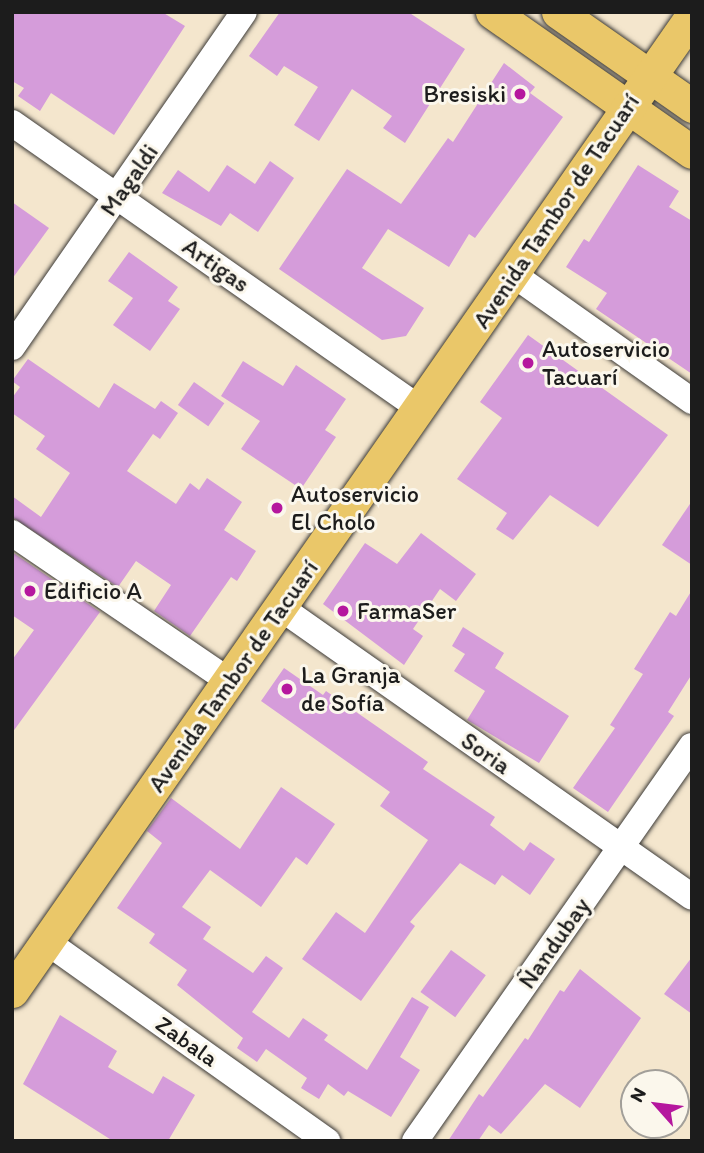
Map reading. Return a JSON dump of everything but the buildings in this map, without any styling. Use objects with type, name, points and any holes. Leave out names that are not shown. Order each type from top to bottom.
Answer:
[{"type":"main road","points":[[492,12],[692,152]]},
{"type":"main road","points":[[558,12],[692,106]]},
{"type":"main road","name":"Avenida Tambor de Tacuarí","points":[[12,992],[692,16]]},
{"type":"street","name":"Magaldi","points":[[12,347],[244,12]]},
{"type":"street","name":"Artigas","points":[[12,123],[419,408]]},
{"type":"street","points":[[514,275],[692,401]]},
{"type":"street","points":[[12,533],[229,681]]},
{"type":"street","name":"Soria","points":[[281,608],[692,897]]},
{"type":"street","name":"Ñandubay","points":[[415,1141],[692,746]]},
{"type":"street","name":"Zabala","points":[[47,942],[327,1141]]},
{"type":"place","name":"Bresiski","points":[[520,94]]},
{"type":"place","name":"Autoservicio Tacuarí","points":[[528,363]]},
{"type":"place","name":"Autoservicio El Cholo","points":[[277,508]]},
{"type":"place","name":"Edificio A","points":[[30,591]]},
{"type":"place","name":"FarmaSer","points":[[343,611]]},
{"type":"place","name":"La Granja de Sofía","points":[[287,689]]}]
